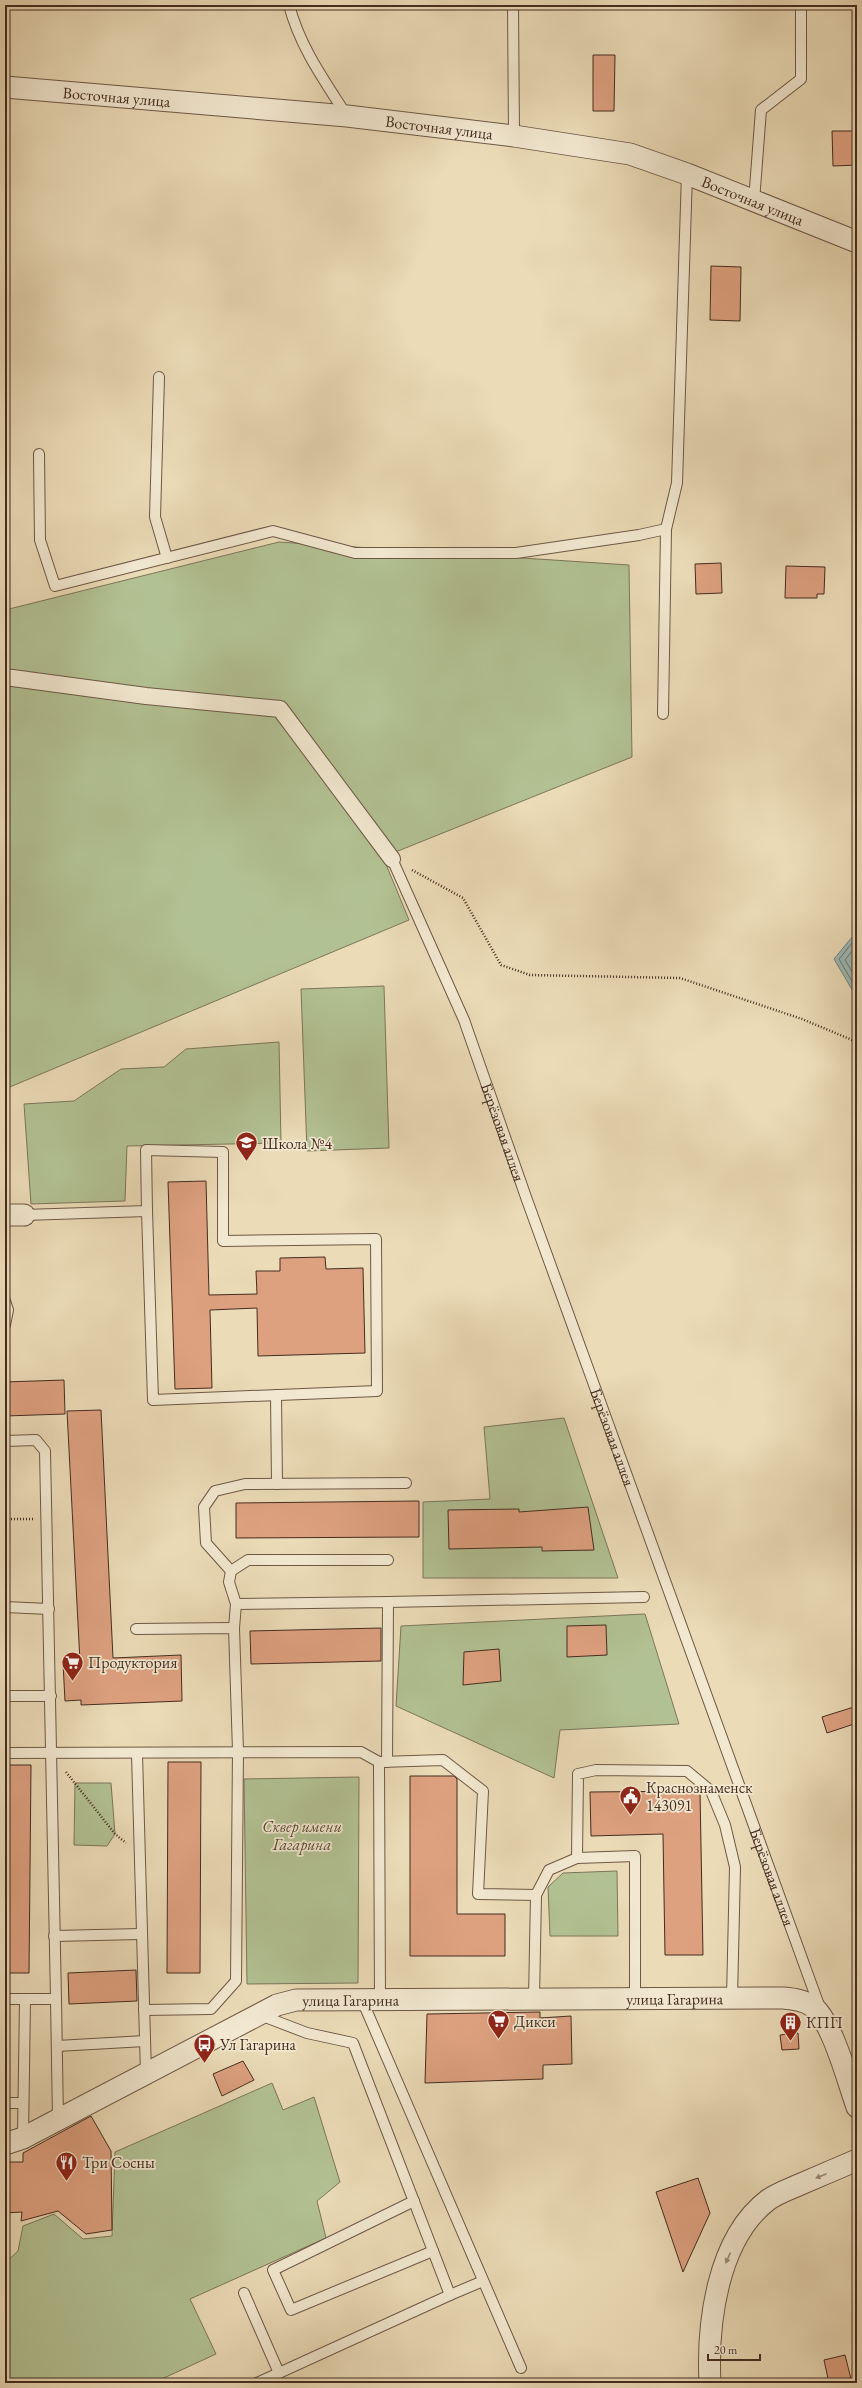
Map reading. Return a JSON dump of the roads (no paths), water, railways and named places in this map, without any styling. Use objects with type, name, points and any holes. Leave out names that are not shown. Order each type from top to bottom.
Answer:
[{"type":"street","name":"Восточная улица","points":[[5,86],[347,116],[514,136],[630,154],[687,174],[857,242]]},
{"type":"street","points":[[5,677],[146,696],[280,709],[392,859]]},
{"type":"street","name":"улица Гагарина","points":[[14,2141],[58,2120],[258,2014],[277,2005],[296,2000],[783,1998],[798,2000],[812,2006],[824,2018]]},
{"type":"street","points":[[824,2018],[857,2107]]},
{"type":"street","points":[[710,2383],[710,2331],[717,2290],[727,2260],[750,2218],[768,2200],[776,2195],[857,2160]]},
{"type":"lane","points":[[289,5],[295,26],[310,59],[347,116]]},
{"type":"lane","points":[[513,5],[514,136]]},
{"type":"lane","points":[[754,202],[761,110],[801,79],[801,5]]},
{"type":"lane","points":[[663,714],[666,529],[677,483],[687,174]]},
{"type":"lane","points":[[158,377],[155,516],[167,558]]},
{"type":"lane","points":[[39,454],[40,540],[55,586],[273,531],[355,553],[516,553],[638,536],[666,529]]},
{"type":"lane","name":"Берёзовая аллея","points":[[392,859],[464,1020],[532,1215],[824,2018]]},
{"type":"lane","points":[[146,1150],[222,1152],[223,1241],[376,1239],[377,1391],[153,1400],[148,1211],[146,1150]]},
{"type":"lane","points":[[14,1216],[148,1211]]},
{"type":"lane","points":[[5,1301],[8,1310],[5,1325]]},
{"type":"lane","points":[[276,1395],[277,1484]]},
{"type":"lane","points":[[5,1441],[36,1440],[44,1451],[51,1696],[50,1753],[58,2120]]},
{"type":"lane","points":[[231,1571],[206,1543],[204,1507],[215,1491],[245,1484],[406,1483]]},
{"type":"lane","points":[[144,2010],[211,2009],[236,1981],[238,1752],[234,1628],[236,1604],[229,1582],[231,1571],[248,1560],[388,1560]]},
{"type":"lane","points":[[236,1604],[644,1597]]},
{"type":"lane","points":[[388,1602],[383,1762],[371,2000],[483,2281],[521,2368]]},
{"type":"lane","points":[[5,1607],[49,1608]]},
{"type":"lane","points":[[136,1629],[234,1628]]},
{"type":"lane","points":[[5,1696],[51,1696]]},
{"type":"lane","points":[[5,1753],[138,1754],[361,1752],[383,1762],[443,1760],[483,1791],[478,1894],[536,1895]]},
{"type":"lane","points":[[138,1754],[140,1934],[146,2074]]},
{"type":"lane","points":[[576,1858],[578,1774],[596,1770],[687,1771],[711,1791],[725,1825],[735,1867],[732,1998]]},
{"type":"lane","points":[[534,1998],[536,1895],[549,1870],[576,1858],[635,1856],[635,1999]]},
{"type":"lane","points":[[54,1936],[140,1934]]},
{"type":"lane","points":[[14,2141],[22,2103],[25,1999]]},
{"type":"lane","points":[[5,2000],[56,1999]]},
{"type":"lane","points":[[258,2014],[306,2033],[353,2043],[450,2295]]},
{"type":"lane","points":[[56,2046],[145,2041]]},
{"type":"lane","points":[[5,2103],[22,2103]]},
{"type":"lane","points":[[414,2201],[273,2270],[291,2310],[433,2251]]},
{"type":"lane","points":[[257,2383],[483,2281]]},
{"type":"lane","points":[[244,2293],[279,2373]]},
{"type":"water","points":[[857,931],[857,998],[834,959]]},
{"type":"place","name":"Школа №4","points":[[246,1162]]},
{"type":"place","name":"Продуктория","points":[[72,1682]]},
{"type":"place","name":"Краснознаменск 143091","points":[[630,1816]]},
{"type":"place","name":"Дикси","points":[[499,2040]]},
{"type":"place","name":"КПП","points":[[790,2042]]},
{"type":"place","name":"Ул Гагарина","points":[[205,2064]]},
{"type":"place","name":"Три Сосны","points":[[67,2182]]},
{"type":"park label","name":"Сквер имени Гагарина","points":[[302,1835]]}]
